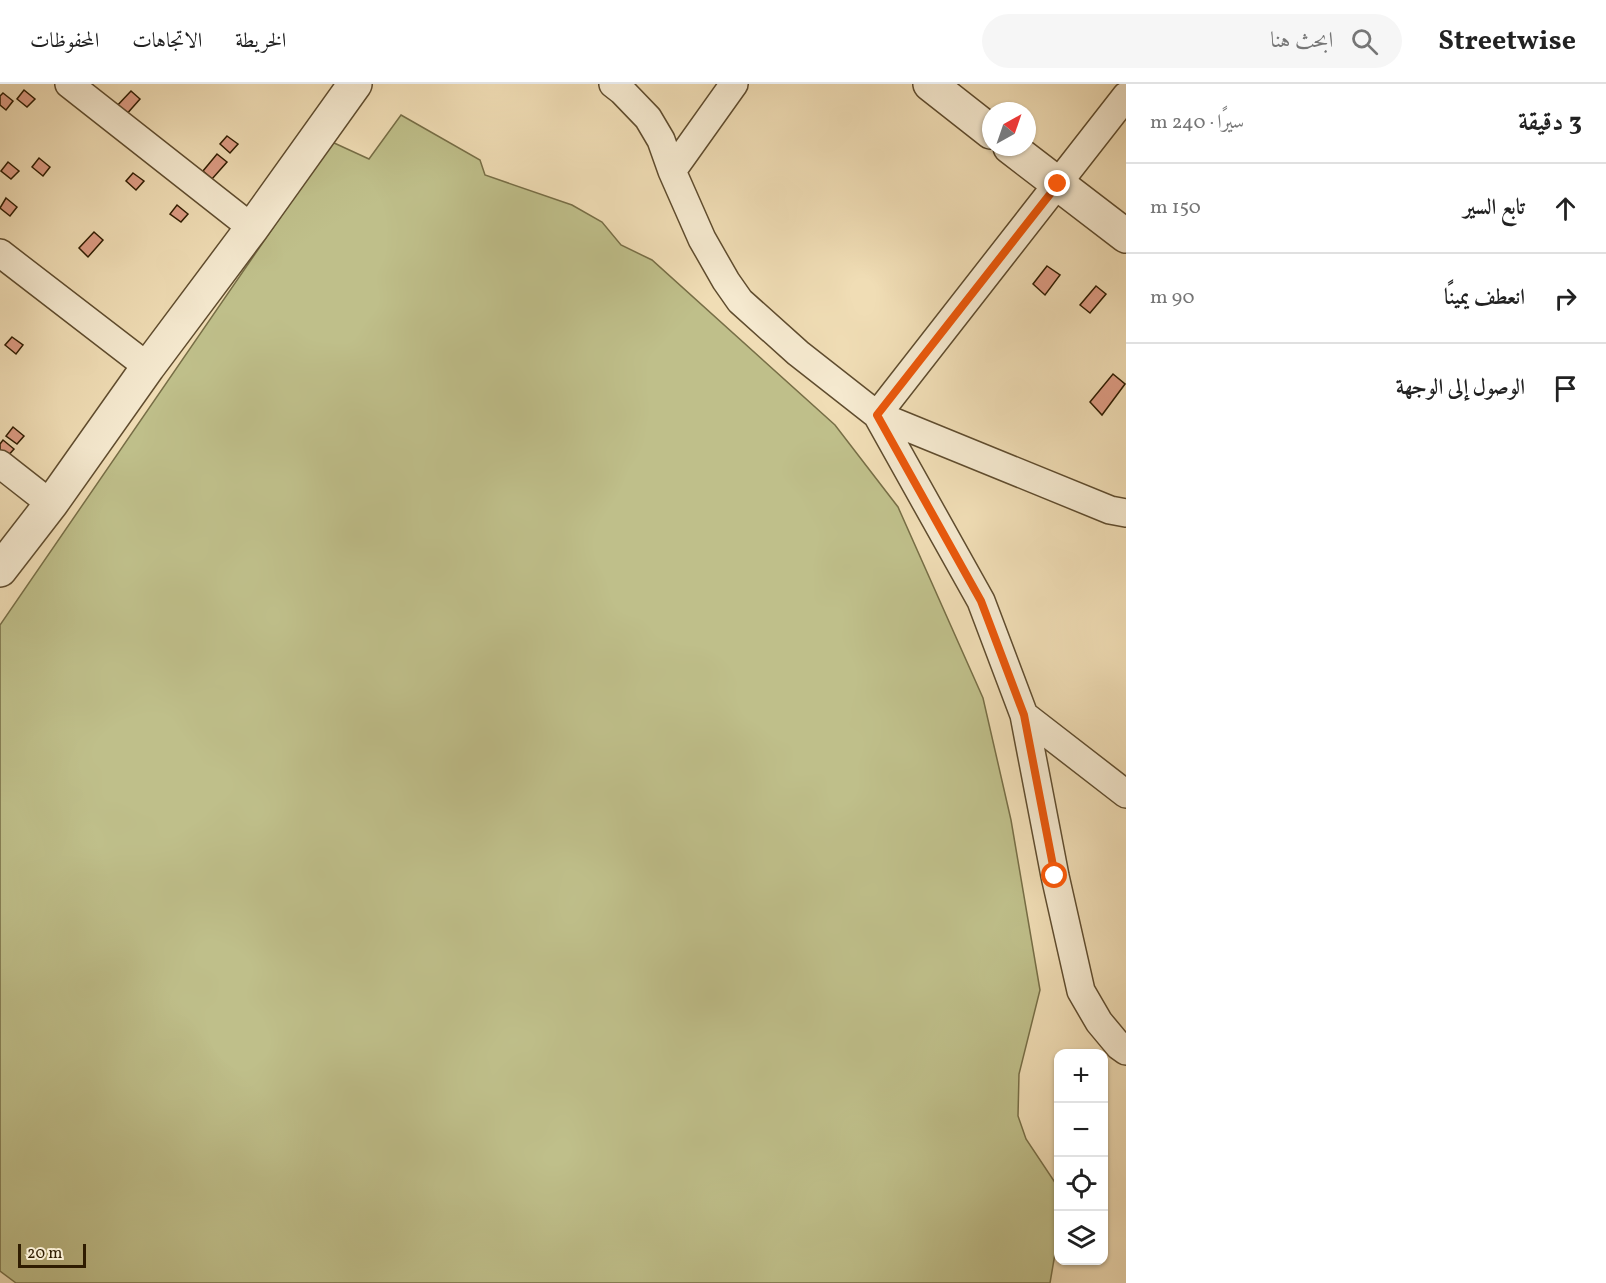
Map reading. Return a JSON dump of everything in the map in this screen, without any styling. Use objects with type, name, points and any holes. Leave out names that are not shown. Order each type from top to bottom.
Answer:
[{"type":"street","points":[[69,84],[252,228]]},
{"type":"street","points":[[614,84],[648,118],[661,140],[702,239],[726,281],[740,301],[798,353],[877,415],[1110,510],[1126,513]]},
{"type":"street","points":[[672,171],[734,84]]},
{"type":"street","points":[[930,84],[982,125]]},
{"type":"street","points":[[0,570],[51,504],[148,367],[252,228],[352,85]]},
{"type":"street","points":[[877,415],[1126,96]]},
{"type":"street","points":[[1022,156],[1126,236]]},
{"type":"street","points":[[0,253],[148,367]]},
{"type":"street","points":[[877,415],[981,601],[1024,715],[1055,876],[1081,991],[1099,1023],[1126,1051]]},
{"type":"street","points":[[0,464],[51,504]]},
{"type":"street","points":[[1024,715],[1126,794]]},
{"type":"green space","points":[[401,115],[480,160],[485,175],[572,205],[602,222],[621,245],[652,260],[835,425],[898,507],[983,698],[1011,820],[1040,990],[1019,1074],[1018,1116],[1026,1139],[1054,1181],[1054,1260],[1050,1283],[16,1283],[0,1271],[0,625],[332,142],[369,159]]},
{"type":"building","points":[[24,90],[35,99],[27,107],[17,99]]},
{"type":"building","points":[[131,91],[140,99],[125,116],[115,108]]},
{"type":"building","points":[[3,93],[13,101],[6,110],[0,105],[0,96]]},
{"type":"building","points":[[227,136],[238,144],[230,153],[220,144]]},
{"type":"building","points":[[217,154],[227,162],[212,179],[203,171]]},
{"type":"building","points":[[39,158],[50,167],[43,176],[32,167]]},
{"type":"building","points":[[8,162],[19,171],[11,179],[1,171]]},
{"type":"building","points":[[133,173],[144,181],[136,190],[126,181]]},
{"type":"building","points":[[6,198],[17,207],[10,216],[0,208]]},
{"type":"building","points":[[177,205],[188,214],[181,222],[170,214]]},
{"type":"building","points":[[94,232],[103,240],[88,257],[79,248]]},
{"type":"building","points":[[1047,266],[1060,275],[1045,295],[1033,284]]},
{"type":"building","points":[[1096,286],[1106,294],[1090,313],[1080,305]]},
{"type":"building","points":[[12,337],[23,345],[16,354],[5,345]]},
{"type":"building","points":[[1113,374],[1125,384],[1102,415],[1090,402]]},
{"type":"building","points":[[13,427],[24,436],[17,444],[6,436]]},
{"type":"building","points":[[3,440],[14,449],[6,458],[0,453],[0,444]]},
{"type":"route","points":[[1055,876],[1024,715],[981,601],[877,415],[1058,184]]}]
